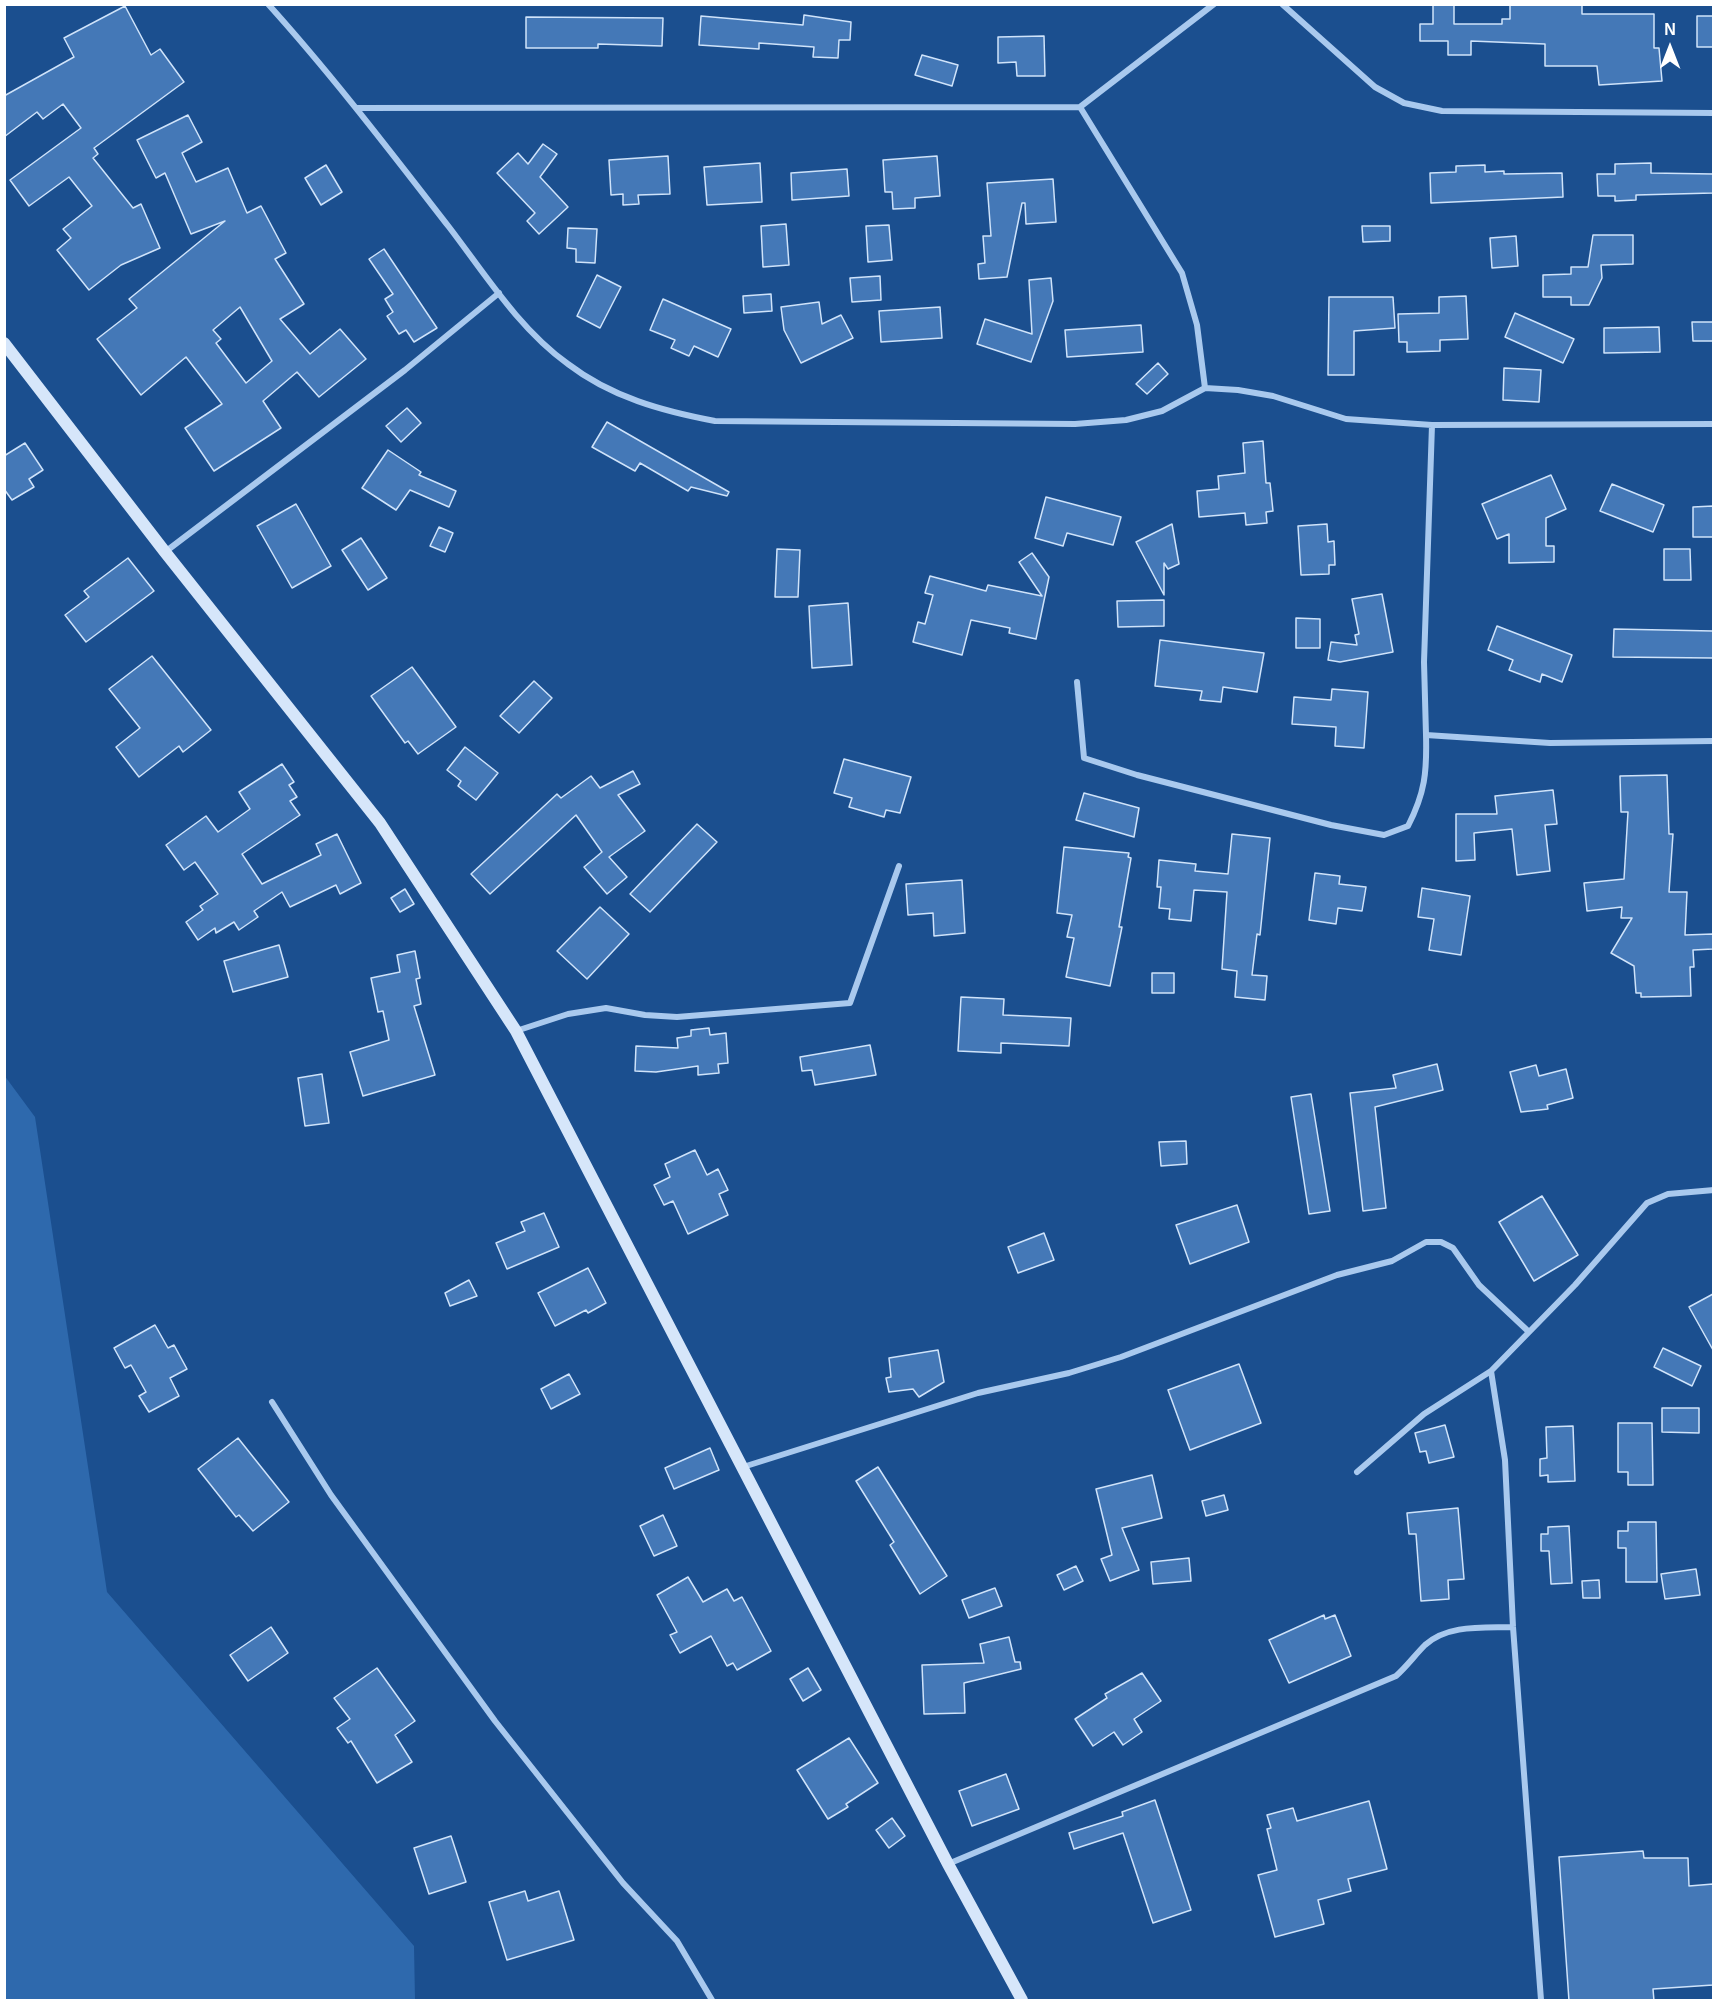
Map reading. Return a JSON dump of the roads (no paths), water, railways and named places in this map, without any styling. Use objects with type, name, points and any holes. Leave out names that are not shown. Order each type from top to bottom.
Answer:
[{"type":"street","points":[[268,4],[357,108],[524,323],[567,364],[622,396],[664,411],[715,421],[1075,424],[1126,420],[1162,411],[1205,388],[1238,390],[1273,396],[1346,419],[1432,425],[1713,424]]},
{"type":"street","points":[[357,108],[1080,107],[1214,4]]},
{"type":"street","points":[[1282,4],[1375,87],[1404,103],[1442,111],[1713,113]]},
{"type":"street","points":[[1080,107],[1182,273],[1197,325],[1205,388]]},
{"type":"street","points":[[165,552],[405,370],[499,293]]},
{"type":"street","points":[[4,343],[165,552],[380,823],[516,1031],[948,1864],[1022,2001]]},
{"type":"street","points":[[1077,682],[1084,758],[1137,775],[1319,823],[1384,835],[1408,826],[1420,802],[1426,773],[1424,662],[1432,425]]},
{"type":"street","points":[[1426,735],[1550,743],[1713,741]]},
{"type":"street","points":[[516,1031],[568,1014],[606,1008],[645,1015],[677,1017],[850,1003],[899,866]]},
{"type":"street","points":[[1357,1472],[1424,1414],[1491,1371],[1647,1203],[1668,1194],[1713,1191]]},
{"type":"street","points":[[742,1467],[978,1393],[1069,1373],[1121,1357],[1337,1275],[1392,1261],[1426,1242],[1441,1242],[1453,1248],[1479,1285],[1529,1332]]},
{"type":"street","points":[[1491,1371],[1505,1460],[1513,1627],[1541,2001]]},
{"type":"street","points":[[272,1402],[331,1495],[495,1721],[623,1883],[677,1941],[712,2001]]},
{"type":"street","points":[[948,1864],[1396,1676],[1412,1663],[1424,1646],[1440,1634],[1469,1629],[1513,1627]]}]
